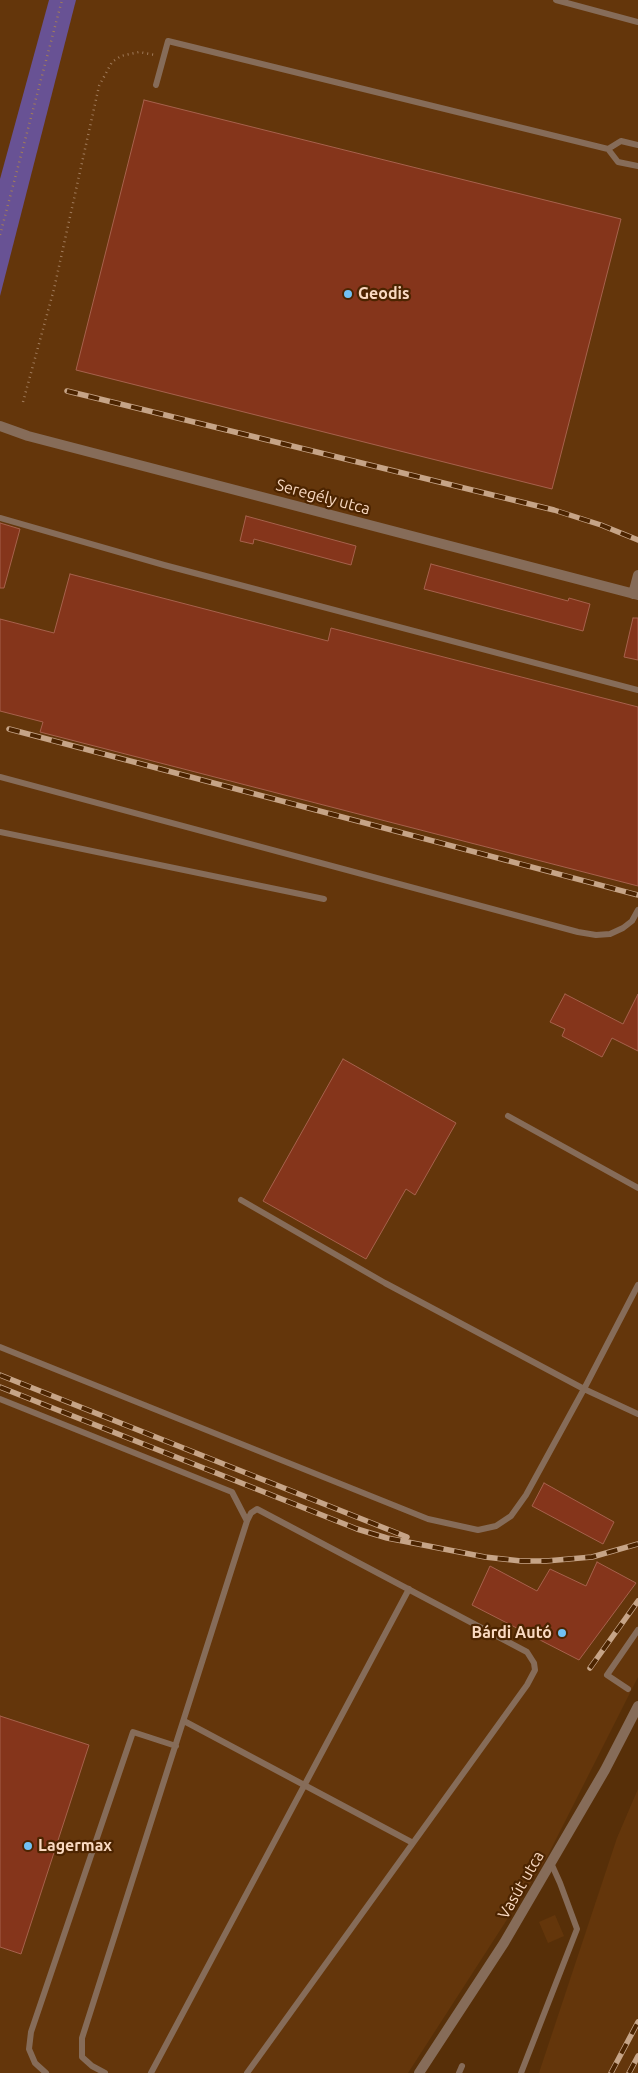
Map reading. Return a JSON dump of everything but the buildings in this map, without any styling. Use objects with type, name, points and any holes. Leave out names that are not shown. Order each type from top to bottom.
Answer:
[{"type":"street","name":"Seregély utca","points":[[0,426],[28,436],[636,594]]},
{"type":"street","points":[[636,594],[638,575]]},
{"type":"street","name":"Vasút utca","points":[[419,2073],[504,1943],[605,1770],[638,1706]]},
{"type":"lane","points":[[556,0],[638,22]]},
{"type":"lane","points":[[156,84],[168,41],[608,149],[618,162],[638,166]]},
{"type":"lane","points":[[608,149],[621,141],[638,145]]},
{"type":"lane","points":[[0,518],[164,565],[638,690]]},
{"type":"lane","points":[[0,777],[578,932],[596,935],[610,934],[632,921],[638,910]]},
{"type":"lane","points":[[0,832],[324,899]]},
{"type":"lane","points":[[508,1116],[638,1188]]},
{"type":"lane","points":[[241,1200],[384,1283],[584,1389],[638,1414]]},
{"type":"lane","points":[[0,1347],[428,1519],[478,1530],[496,1526],[510,1516],[526,1495],[638,1285]]},
{"type":"lane","points":[[0,1399],[232,1492],[247,1520]]},
{"type":"lane","points":[[105,2073],[92,2066],[82,2057],[82,2038],[247,1520],[253,1511],[261,1510],[527,1652],[534,1663],[535,1670],[527,1685],[247,2073]]},
{"type":"lane","points":[[151,2073],[409,1589]]},
{"type":"lane","points":[[628,1688],[607,1675],[638,1630]]},
{"type":"lane","points":[[184,1721],[413,1842]]},
{"type":"lane","points":[[46,2073],[35,2063],[29,2049],[31,2032],[133,1732],[176,1746]]},
{"type":"lane","points":[[521,2073],[577,1929],[560,1883],[550,1863]]},
{"type":"lane","points":[[459,2073],[462,2066]]},
{"type":"path","points":[[0,235],[62,0]]},
{"type":"path","points":[[23,402],[54,289],[99,86],[112,62],[121,56],[139,52],[164,57]]},
{"type":"shaded area","points":[[0,0],[638,0],[638,1677],[546,1859],[408,2073],[0,2073]]},
{"type":"shaded area","points":[[49,0],[76,0],[0,296],[0,179]]},
{"type":"shaded area","points":[[638,1789],[638,2073],[539,2073],[617,1838]]},
{"type":"shaded area","points":[[555,1915],[564,1936],[548,1943],[539,1922]]},
{"type":"railway","points":[[67,391],[554,510],[601,525],[638,540]]},
{"type":"railway","points":[[9,729],[638,895]]},
{"type":"railway","points":[[0,1375],[407,1537]]},
{"type":"railway","points":[[0,1387],[357,1529],[387,1538],[485,1557],[521,1561],[592,1557],[638,1544]]},
{"type":"railway","points":[[590,1668],[638,1601]]},
{"type":"railway","points":[[611,2073],[638,2022]]},
{"type":"railway","points":[[629,2073],[638,2056]]},
{"type":"place","name":"Geodis","points":[[348,294]]},
{"type":"place","name":"Bárdi Autó","points":[[562,1633]]},
{"type":"place","name":"Lagermax","points":[[28,1846]]}]
